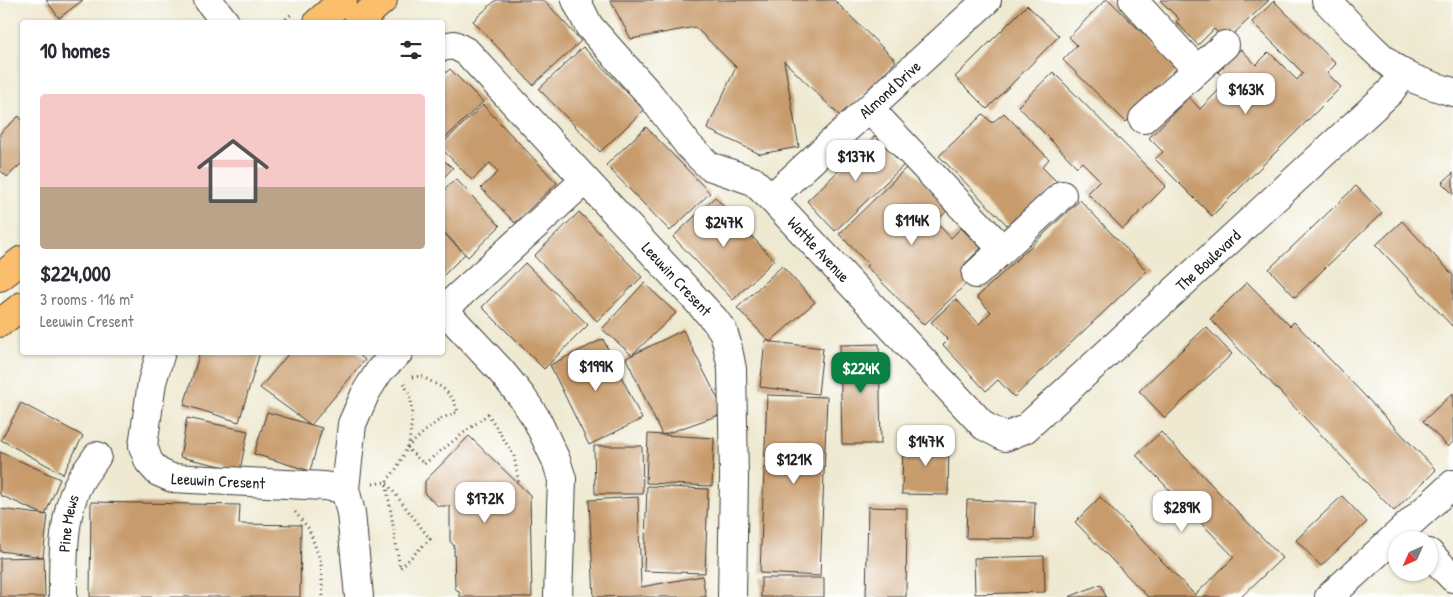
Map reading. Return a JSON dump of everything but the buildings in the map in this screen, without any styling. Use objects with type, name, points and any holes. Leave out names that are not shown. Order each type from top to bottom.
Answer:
[{"type":"main road","points":[[320,20],[343,0]]},
{"type":"main road","points":[[360,20],[383,0]]},
{"type":"main road","points":[[0,277],[20,262]]},
{"type":"main road","points":[[0,323],[20,308]]},
{"type":"street","points":[[208,0],[223,20]]},
{"type":"street","name":"Wattle Avenue","points":[[576,0],[589,26],[651,96],[689,146],[708,166],[753,181],[984,426],[1005,437]]},
{"type":"street","name":"Almond Drive","points":[[771,198],[987,0]]},
{"type":"street","points":[[1133,0],[1197,70]]},
{"type":"street","points":[[1326,0],[1382,58],[1403,73],[1429,85],[1453,92]]},
{"type":"street","name":"Leeuwin Cresent","points":[[445,46],[454,45],[467,52],[723,331],[731,358],[732,369],[734,477],[732,597]]},
{"type":"street","points":[[1143,119],[1224,45]]},
{"type":"street","name":"The Boulevard","points":[[1005,437],[1025,429],[1390,92],[1403,73]]},
{"type":"street","points":[[870,109],[1002,249]]},
{"type":"street","points":[[445,308],[586,180]]},
{"type":"street","points":[[976,274],[1062,195]]},
{"type":"street","points":[[445,312],[501,371],[522,397],[536,418],[556,460],[562,479],[558,597]]},
{"type":"street","name":"Leeuwin Cresent","points":[[160,355],[152,382],[143,446],[149,462],[158,472],[172,478],[324,486],[345,490]]},
{"type":"street","points":[[359,597],[351,513],[345,490],[352,424],[366,392],[380,370],[395,365]]},
{"type":"street","name":"Pine Mews","points":[[63,597],[63,554],[73,499],[81,479],[97,456]]},
{"type":"street","points":[[1413,531],[1453,484]]},
{"type":"street","points":[[1329,597],[1388,551]]},
{"type":"street","points":[[1438,562],[1453,578]]},
{"type":"path","points":[[345,490],[386,482],[397,468],[409,444],[412,418],[411,399],[395,365]]},
{"type":"path","points":[[395,365],[443,388],[453,399],[458,412],[442,418],[407,448]]},
{"type":"path","points":[[407,448],[424,464],[488,414],[514,456],[519,484]]},
{"type":"path","points":[[386,482],[430,538],[400,568],[392,520],[386,482]]},
{"type":"path","points":[[293,509],[309,529],[321,563],[323,597]]}]
